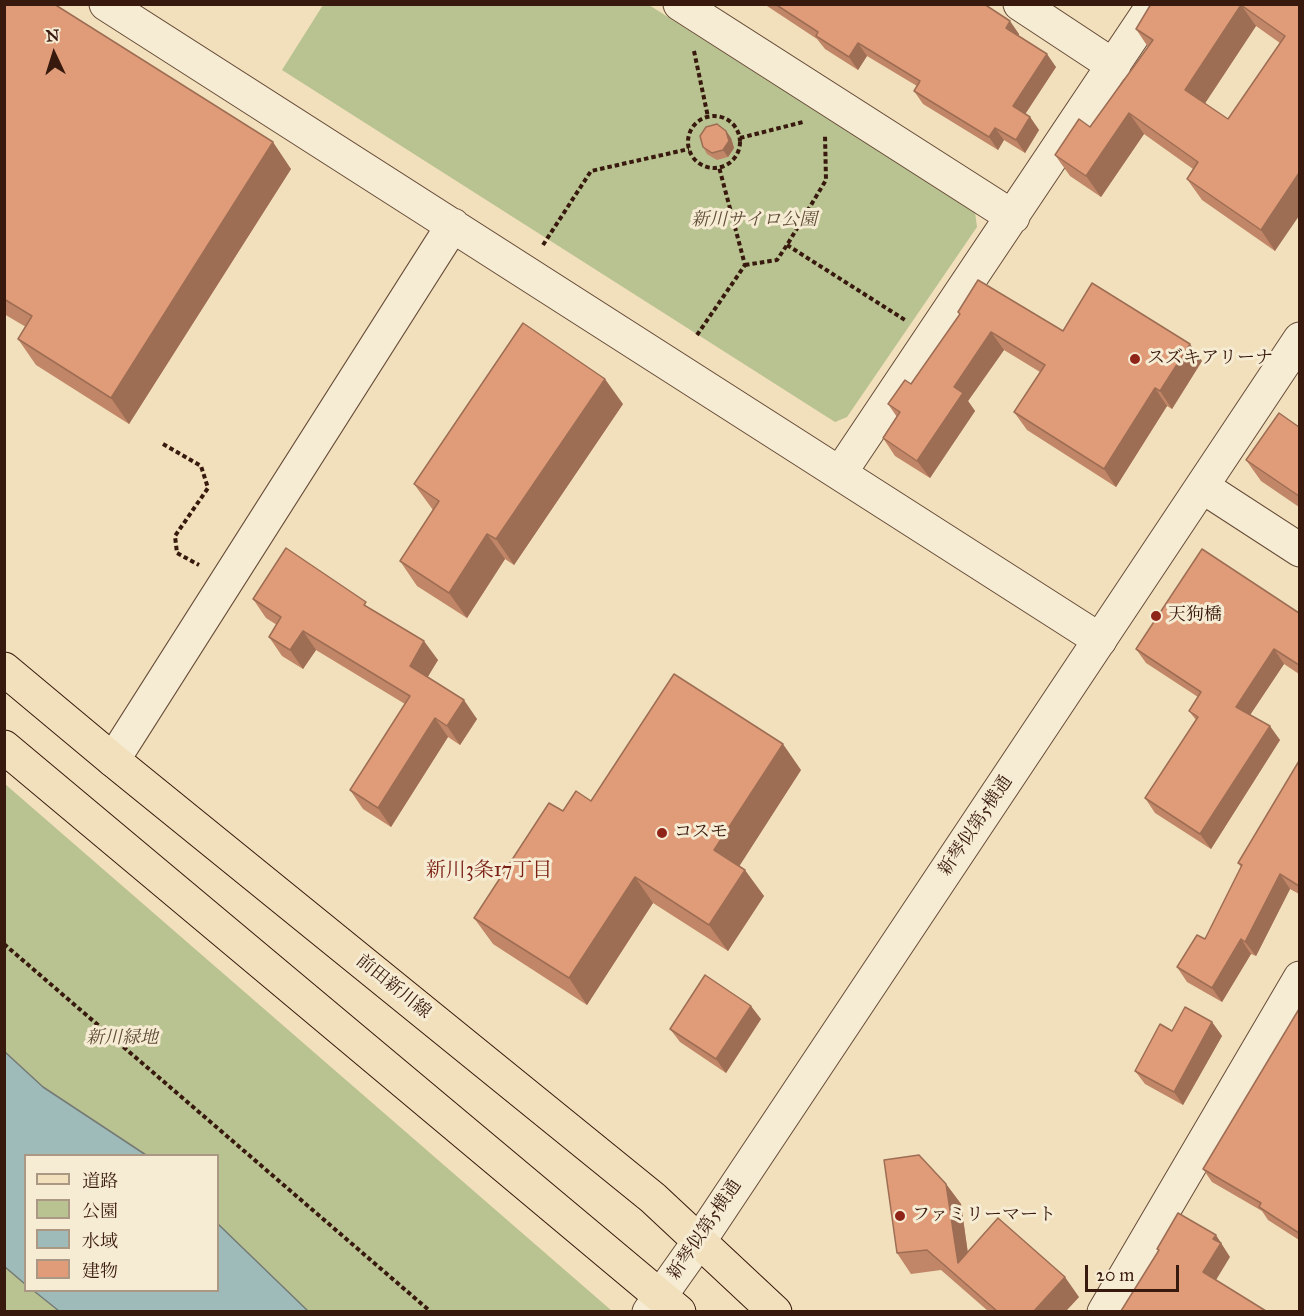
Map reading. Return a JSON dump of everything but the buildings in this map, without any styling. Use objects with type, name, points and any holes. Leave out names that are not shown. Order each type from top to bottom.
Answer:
[{"type":"main road","name":"前田新川線","points":[[4,669],[112,760],[644,1190],[775,1311]]},
{"type":"main road","points":[[4,747],[663,1306]]},
{"type":"street","points":[[106,4],[1100,640]]},
{"type":"street","points":[[680,4],[1013,217]]},
{"type":"street","points":[[1020,4],[1114,66]]},
{"type":"street","points":[[840,473],[1154,4]]},
{"type":"street","points":[[112,760],[453,225]]},
{"type":"street","name":"新琴似第5横通","points":[[663,1306],[700,1240],[1203,487],[1299,339]]},
{"type":"street","points":[[1203,487],[1299,550]]},
{"type":"street","points":[[1104,1311],[1299,978]]},
{"type":"path","points":[[693,47],[708,117]]},
{"type":"path","points":[[708,117],[716,117],[732,123],[740,138],[740,146],[733,160],[719,167],[704,166],[689,149],[690,133],[694,126],[708,117]]},
{"type":"path","points":[[740,138],[814,119]]},
{"type":"path","points":[[697,335],[745,264],[777,260],[787,245],[826,180],[825,127]]},
{"type":"path","points":[[542,245],[591,171],[689,149]]},
{"type":"path","points":[[719,167],[745,264]]},
{"type":"path","points":[[787,245],[911,324]]},
{"type":"path","points":[[163,444],[201,466],[208,488],[175,537],[177,553],[202,567]]},
{"type":"path","points":[[4,944],[431,1311]]},
{"type":"green space","name":"新川サイロ公園","points":[[323,5],[649,5],[975,212],[977,227],[847,417],[835,422],[282,70]]},
{"type":"green space","name":"新川緑地","points":[[5,784],[612,1311],[5,1311]]},
{"type":"water","points":[[5,1052],[43,1087],[144,1154],[24,1154],[24,1283],[5,1267]]},
{"type":"water","points":[[219,1225],[308,1311],[59,1311],[35,1292],[219,1292]]},
{"type":"place","name":"スズキアリーナ","points":[[1135,359]]},
{"type":"place","name":"天狗橋","points":[[1156,616]]},
{"type":"place","name":"コスモ","points":[[662,833]]},
{"type":"place","name":"ファミリーマート","points":[[900,1216]]},
{"type":"district","name":"新川3条17丁目","points":[[489,871]]}]
